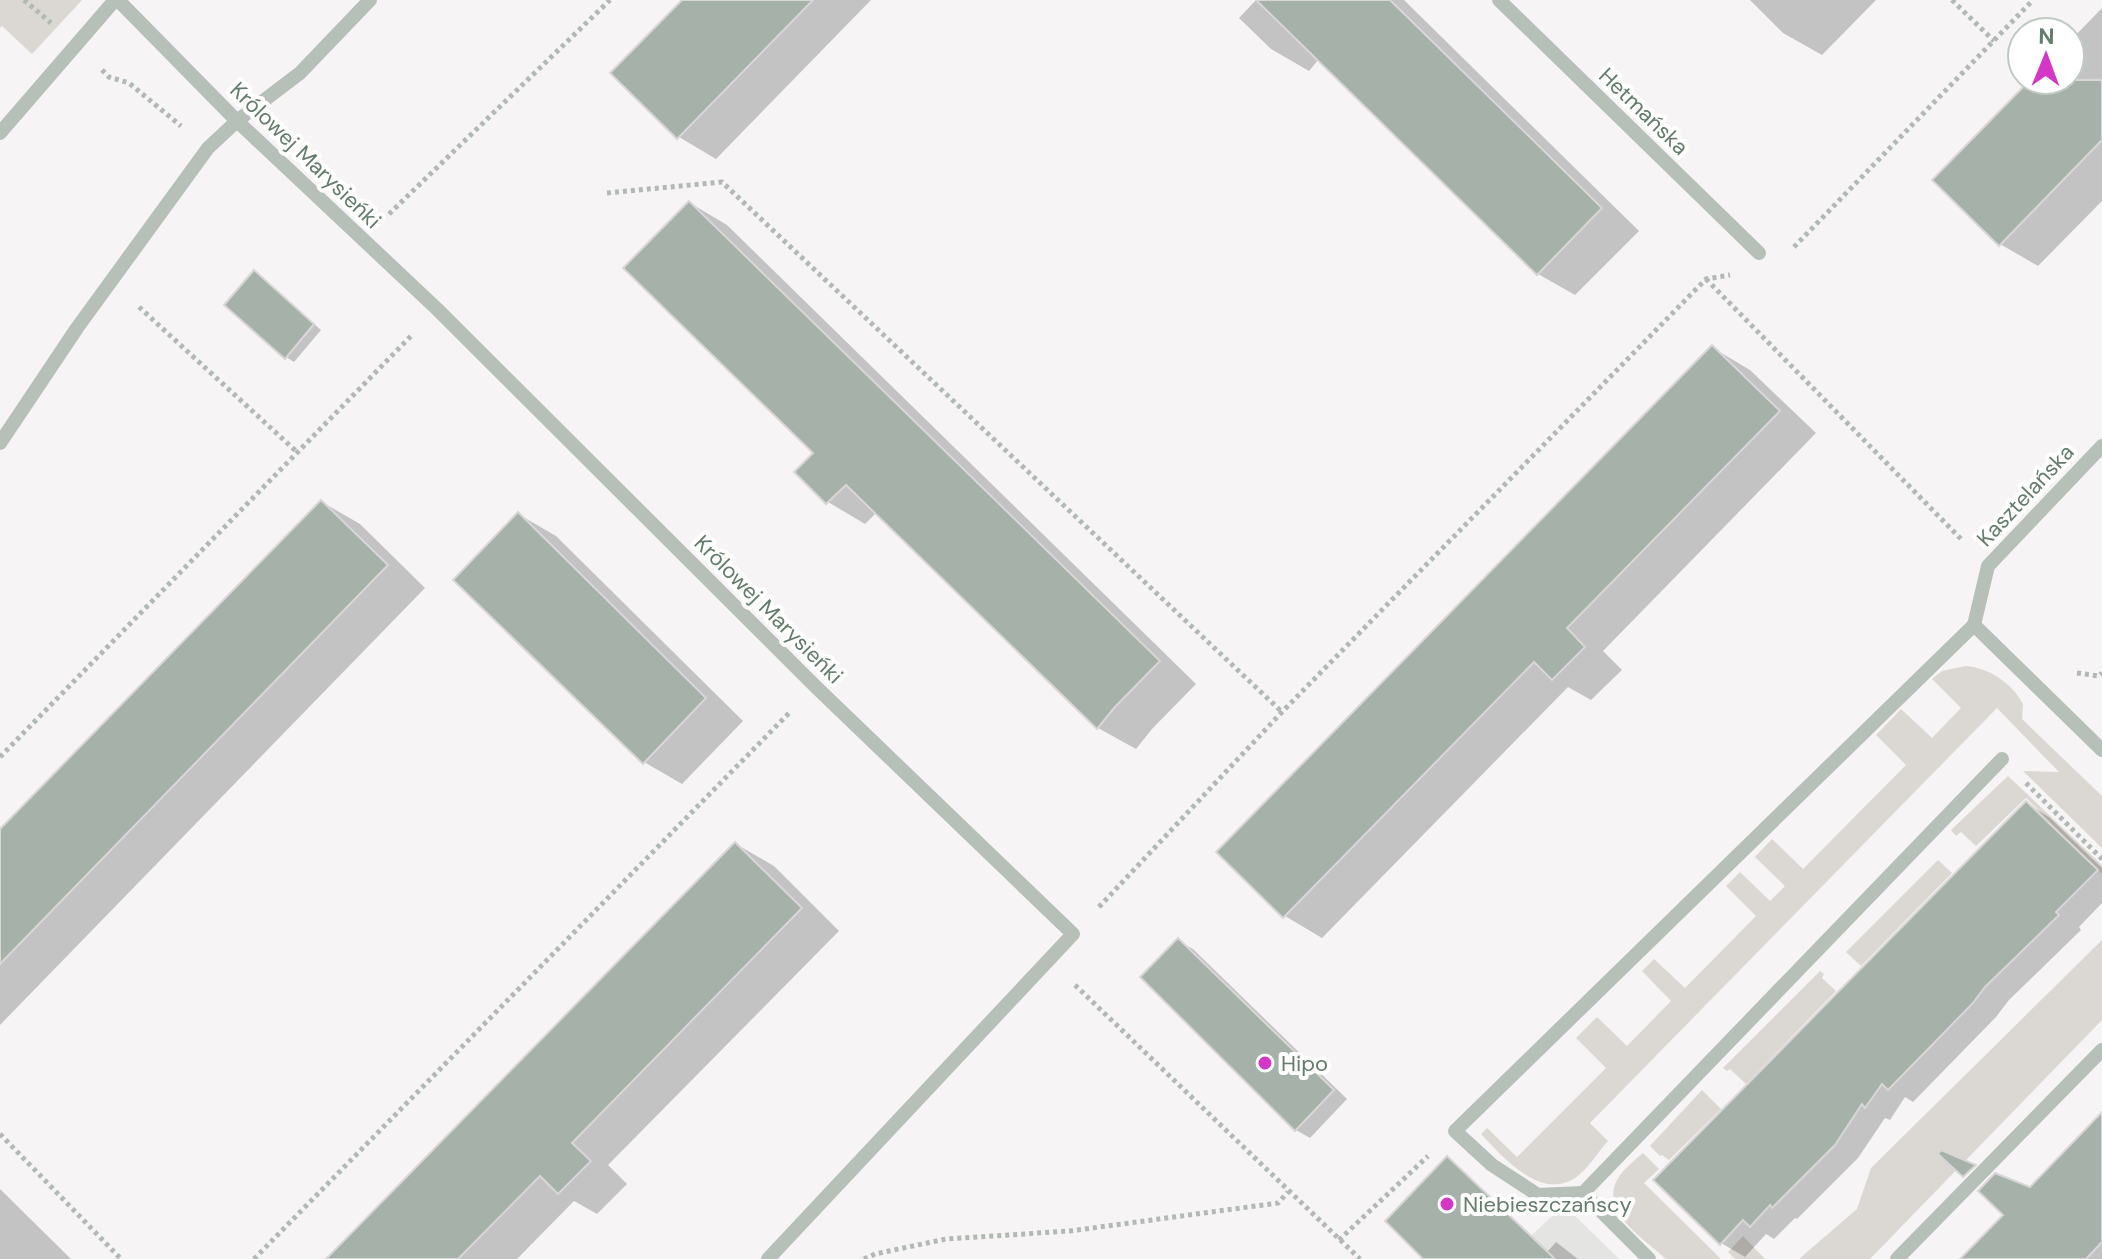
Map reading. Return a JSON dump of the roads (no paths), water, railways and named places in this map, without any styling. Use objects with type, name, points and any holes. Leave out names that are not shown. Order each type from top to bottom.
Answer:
[{"type":"street","points":[[0,133],[117,0]]},
{"type":"street","name":"Królowej Marysieńki","points":[[117,0],[237,121],[437,309],[816,687],[1073,934],[768,1259]]},
{"type":"street","points":[[0,443],[208,148],[237,121],[300,73],[370,0]]},
{"type":"street","name":"Hetmańska","points":[[1499,0],[1759,253]]},
{"type":"street","name":"Kasztelańska","points":[[1974,625],[1988,566],[2102,446]]},
{"type":"street","points":[[2002,759],[1583,1193],[1538,1195],[1492,1165],[1455,1131],[1974,625],[2102,750]]},
{"type":"street","points":[[1897,1259],[2102,1050]]},
{"type":"street","points":[[1583,1193],[1649,1259]]},
{"type":"place","name":"Hipo","points":[[1265,1063]]},
{"type":"place","name":"Niebieszczańscy","points":[[1447,1204]]}]
